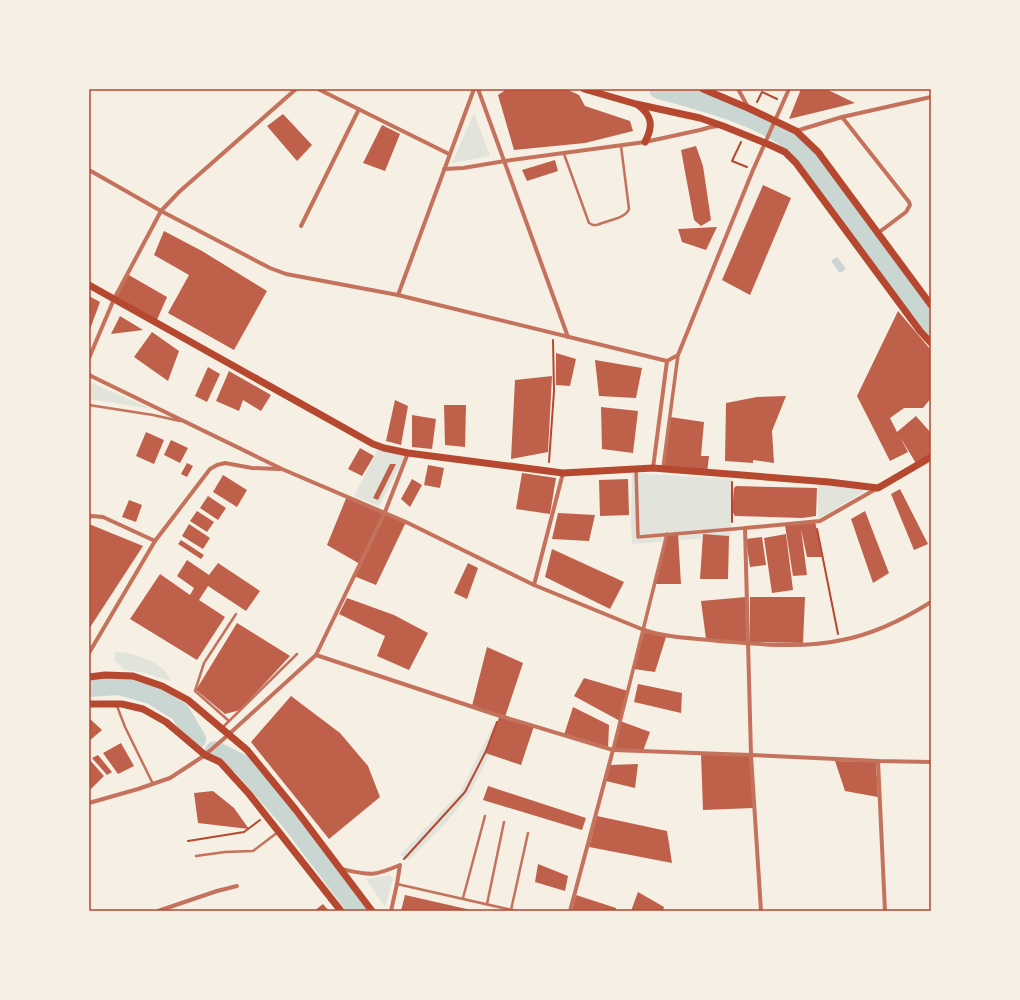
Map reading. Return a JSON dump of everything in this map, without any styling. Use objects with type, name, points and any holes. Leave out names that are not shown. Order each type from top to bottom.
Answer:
[{"type":"main road","points":[[584,89],[636,104],[700,118],[746,134],[785,152],[796,163],[920,331],[931,343]]},
{"type":"main road","points":[[703,89],[796,130],[818,152],[931,305]]},
{"type":"main road","points":[[636,104],[645,111],[650,121],[650,132],[645,142]]},
{"type":"main road","points":[[89,285],[373,444],[408,453],[563,473],[594,470],[653,468],[830,482],[878,488],[931,457]]},
{"type":"main road","points":[[89,677],[104,675],[133,676],[162,686],[188,700],[222,729],[226,737],[247,750],[296,810],[372,911]]},
{"type":"main road","points":[[89,704],[122,704],[143,709],[166,722],[220,762],[232,774],[279,831],[341,911]]},
{"type":"street","points":[[89,358],[114,299],[161,211],[179,192],[296,89]]},
{"type":"street","points":[[318,89],[449,154]]},
{"type":"street","points":[[398,295],[474,89]]},
{"type":"street","points":[[478,89],[568,337]]},
{"type":"street","points":[[738,89],[750,109]]},
{"type":"street","points":[[663,469],[678,355],[789,89]]},
{"type":"street","points":[[796,130],[842,117],[931,98]]},
{"type":"street","points":[[301,226],[359,109]]},
{"type":"street","points":[[842,117],[910,205],[906,212],[878,233]]},
{"type":"street","points":[[444,169],[463,168],[621,146],[710,127],[723,126]]},
{"type":"street","points":[[89,170],[161,211],[270,268],[286,274],[398,295],[666,361],[678,355]]},
{"type":"street","points":[[653,468],[666,361]]},
{"type":"street","points":[[89,376],[282,469],[385,512],[534,585],[644,630],[661,635],[749,644],[805,645],[840,641],[874,632],[917,611],[931,602]]},
{"type":"street","points":[[89,803],[170,778],[226,737],[316,655],[385,512],[408,453]]},
{"type":"street","points":[[89,653],[155,541],[210,469],[217,464],[225,463],[252,468],[282,469]]},
{"type":"street","points":[[636,469],[638,537],[820,521],[878,488]]},
{"type":"street","points":[[534,585],[563,473]]},
{"type":"street","points":[[89,517],[103,517],[155,541]]},
{"type":"street","points":[[745,528],[751,755],[761,911]]},
{"type":"street","points":[[570,911],[644,630],[667,534]]},
{"type":"street","points":[[316,655],[613,750],[931,762]]},
{"type":"street","points":[[878,761],[885,911]]},
{"type":"street","points":[[341,869],[372,875],[400,865]]},
{"type":"street","points":[[391,911],[400,865]]},
{"type":"street","points":[[158,911],[217,891],[237,886]]},
{"type":"lane","points":[[564,154],[589,223],[593,225],[623,216],[628,212],[629,209],[621,146]]},
{"type":"lane","points":[[89,404],[182,421]]},
{"type":"lane","points":[[229,721],[195,691],[204,663],[236,614]]},
{"type":"lane","points":[[222,729],[297,654]]},
{"type":"lane","points":[[116,704],[125,727],[153,784]]},
{"type":"lane","points":[[463,898],[485,816]]},
{"type":"lane","points":[[487,904],[504,822]]},
{"type":"lane","points":[[196,856],[225,852],[253,851],[279,831]]},
{"type":"lane","points":[[511,910],[528,833]]},
{"type":"lane","points":[[397,884],[516,911]]},
{"type":"path","points":[[750,109],[762,92],[783,102]]},
{"type":"path","points":[[746,134],[732,160],[754,170]]},
{"type":"path","points":[[548,470],[554,391],[553,333]]},
{"type":"path","points":[[732,475],[732,529]]},
{"type":"path","points":[[815,522],[840,641]]},
{"type":"path","points":[[400,865],[409,852],[435,826],[465,792],[485,753],[500,715]]},
{"type":"path","points":[[188,841],[244,832],[266,816]]},
{"type":"shaded area","points":[[474,113],[490,156],[452,163]]},
{"type":"shaded area","points":[[837,257],[846,269],[840,273],[831,261]]},
{"type":"shaded area","points":[[89,382],[152,409],[89,399]]},
{"type":"shaded area","points":[[379,448],[406,455],[379,506],[354,496]]},
{"type":"shaded area","points":[[632,473],[732,479],[731,536],[632,544]]},
{"type":"shaded area","points":[[818,484],[869,489],[818,519]]},
{"type":"shaded area","points":[[116,652],[129,653],[150,660],[166,672],[171,681],[141,672],[125,670],[114,659]]},
{"type":"shaded area","points":[[493,726],[499,728],[490,754],[470,793],[445,824],[409,860],[400,855],[461,791]]},
{"type":"shaded area","points":[[390,875],[393,879],[385,907],[366,879]]},
{"type":"building","points":[[507,89],[566,89],[579,95],[585,106],[630,121],[633,131],[585,143],[514,150],[498,95]]},
{"type":"building","points":[[801,89],[826,89],[855,103],[789,119]]},
{"type":"building","points":[[283,114],[312,145],[297,161],[267,126]]},
{"type":"building","points":[[382,125],[400,134],[385,171],[363,163]]},
{"type":"building","points":[[696,146],[703,166],[711,220],[701,226],[694,220],[681,150]]},
{"type":"building","points":[[555,160],[558,171],[527,181],[522,170]]},
{"type":"building","points":[[763,185],[791,198],[750,295],[722,280]]},
{"type":"building","points":[[717,227],[706,250],[682,242],[678,229]]},
{"type":"building","points":[[164,231],[202,251],[267,291],[234,350],[168,313],[189,275],[154,255]]},
{"type":"building","points":[[127,274],[167,297],[156,322],[114,299]]},
{"type":"building","points":[[89,296],[100,302],[89,332]]},
{"type":"building","points":[[898,311],[931,350],[931,398],[923,408],[904,408],[890,418],[897,432],[916,416],[931,433],[931,455],[917,465],[900,437],[908,452],[890,461],[857,396]]},
{"type":"building","points":[[120,316],[143,330],[111,334]]},
{"type":"building","points":[[152,332],[179,351],[168,381],[134,357]]},
{"type":"building","points":[[556,353],[576,359],[570,386],[556,385]]},
{"type":"building","points":[[595,360],[642,368],[636,398],[599,396]]},
{"type":"building","points":[[208,367],[220,374],[207,402],[195,396]]},
{"type":"building","points":[[229,371],[271,395],[261,411],[243,400],[239,411],[216,401]]},
{"type":"building","points":[[552,376],[548,452],[511,459],[515,380]]},
{"type":"building","points":[[786,396],[772,431],[774,463],[753,460],[753,463],[725,461],[726,403],[757,397]]},
{"type":"building","points":[[395,400],[408,406],[401,445],[386,441]]},
{"type":"building","points":[[444,405],[466,405],[465,447],[445,445]]},
{"type":"building","points":[[601,407],[638,411],[633,453],[602,449]]},
{"type":"building","points":[[412,415],[436,419],[432,449],[412,447]]},
{"type":"building","points":[[670,417],[704,422],[701,456],[709,456],[707,473],[663,469]]},
{"type":"building","points":[[146,432],[164,440],[154,464],[136,456]]},
{"type":"building","points":[[171,440],[188,448],[180,463],[164,455]]},
{"type":"building","points":[[360,448],[374,456],[362,476],[348,469]]},
{"type":"building","points":[[187,463],[193,466],[187,477],[181,474]]},
{"type":"building","points":[[390,464],[396,464],[378,500],[373,498]]},
{"type":"building","points":[[428,465],[444,468],[440,488],[424,485]]},
{"type":"building","points":[[522,473],[556,478],[550,514],[516,509]]},
{"type":"building","points":[[223,475],[247,490],[237,507],[213,492]]},
{"type":"building","points":[[412,479],[422,485],[410,507],[401,499]]},
{"type":"building","points":[[628,479],[629,515],[600,516],[599,480]]},
{"type":"building","points":[[736,486],[817,488],[816,516],[802,518],[735,516],[732,511],[734,488]]},
{"type":"building","points":[[900,489],[928,544],[914,550],[891,494]]},
{"type":"building","points":[[208,496],[226,508],[218,520],[200,508]]},
{"type":"building","points":[[347,496],[406,522],[376,585],[354,576],[360,564],[327,545]]},
{"type":"building","points":[[129,500],[142,505],[136,522],[122,517]]},
{"type":"building","points":[[197,511],[214,522],[207,532],[190,521]]},
{"type":"building","points":[[865,511],[889,573],[873,583],[851,519]]},
{"type":"building","points":[[558,513],[595,515],[589,541],[552,539]]},
{"type":"building","points":[[815,521],[822,557],[807,557],[801,529],[807,575],[793,576],[785,525]]},
{"type":"building","points":[[89,524],[143,546],[89,629]]},
{"type":"building","points":[[189,524],[210,538],[203,549],[182,536]]},
{"type":"building","points":[[678,534],[681,584],[655,584],[667,535]]},
{"type":"building","points":[[703,534],[729,536],[728,579],[700,579]]},
{"type":"building","points":[[786,534],[793,590],[772,593],[764,538]]},
{"type":"building","points":[[762,537],[766,565],[750,567],[746,539]]},
{"type":"building","points":[[181,540],[204,555],[201,559],[178,544]]},
{"type":"building","points":[[552,549],[624,582],[610,609],[545,577]]},
{"type":"building","points":[[187,560],[209,575],[218,563],[260,591],[246,611],[208,586],[199,600],[225,617],[197,660],[130,619],[160,574],[190,595],[194,588],[177,576]]},
{"type":"building","points":[[468,563],[478,568],[467,599],[454,593]]},
{"type":"building","points":[[746,597],[748,642],[706,639],[701,601]]},
{"type":"building","points":[[750,597],[805,597],[803,643],[750,642]]},
{"type":"building","points":[[347,598],[394,615],[428,633],[409,670],[377,656],[385,636],[339,614]]},
{"type":"building","points":[[237,623],[290,656],[240,710],[225,714],[196,690]]},
{"type":"building","points":[[644,632],[666,637],[655,672],[634,669]]},
{"type":"building","points":[[487,647],[523,663],[505,717],[534,726],[521,765],[485,753],[500,715],[472,706]]},
{"type":"building","points":[[584,678],[628,691],[620,721],[574,696]]},
{"type":"building","points":[[638,684],[682,693],[681,713],[634,702]]},
{"type":"building","points":[[291,696],[340,733],[368,766],[380,797],[329,839],[251,742]]},
{"type":"building","points":[[573,707],[609,725],[608,748],[564,735]]},
{"type":"building","points":[[89,718],[102,730],[89,741]]},
{"type":"building","points":[[620,721],[650,732],[643,751],[613,750]]},
{"type":"building","points":[[121,743],[134,766],[118,774],[103,753]]},
{"type":"building","points":[[701,754],[750,755],[753,808],[703,810]]},
{"type":"building","points":[[98,755],[112,772],[107,775],[92,758]]},
{"type":"building","points":[[89,759],[104,776],[91,789],[89,787]]},
{"type":"building","points":[[835,761],[876,762],[878,797],[845,791]]},
{"type":"building","points":[[638,764],[635,788],[606,781],[610,765]]},
{"type":"building","points":[[488,786],[586,818],[582,830],[483,800]]},
{"type":"building","points":[[213,791],[234,808],[249,829],[198,823],[194,793]]},
{"type":"building","points":[[597,816],[667,831],[672,863],[589,847]]},
{"type":"building","points":[[538,864],[568,876],[565,891],[535,882]]},
{"type":"building","points":[[638,892],[664,907],[663,911],[631,911]]},
{"type":"building","points":[[405,895],[471,910],[471,911],[401,911]]},
{"type":"building","points":[[576,895],[616,908],[616,911],[572,911]]},
{"type":"building","points":[[323,904],[329,911],[314,911]]},
{"type":"waterway","points":[[659,89],[728,109],[761,123],[790,140],[805,156],[931,327]]},
{"type":"waterway","points":[[89,687],[119,685],[151,694],[180,712],[196,739]]},
{"type":"waterway","points":[[215,751],[241,764],[291,821],[359,911]]}]
